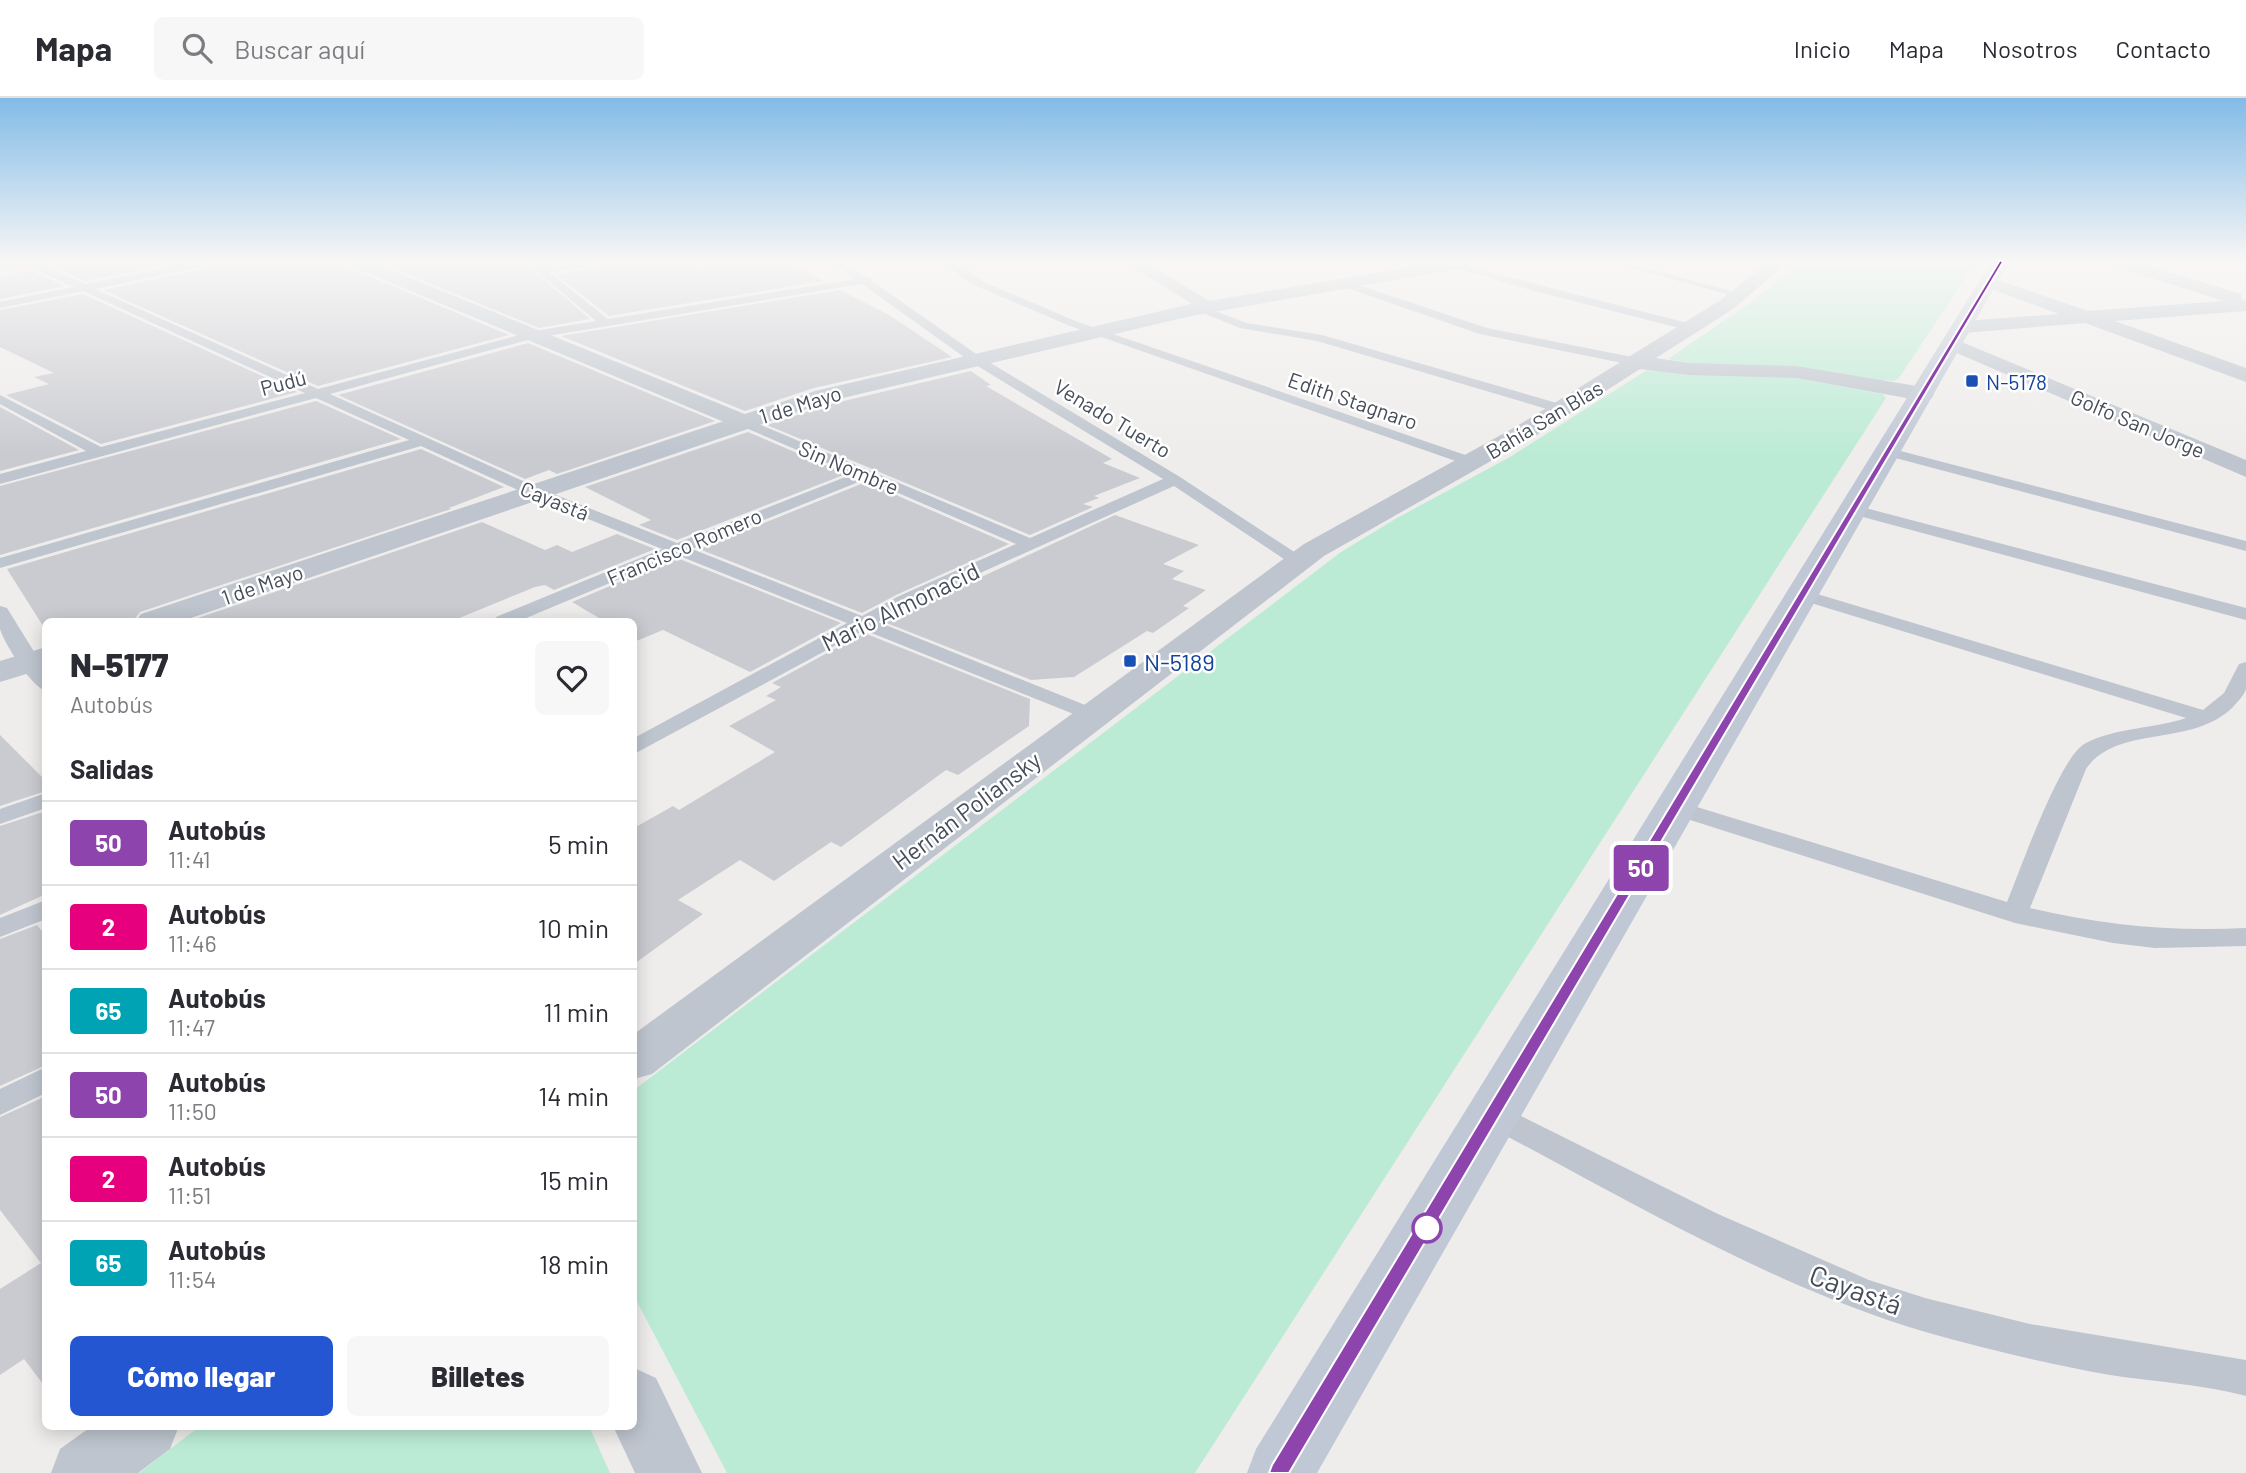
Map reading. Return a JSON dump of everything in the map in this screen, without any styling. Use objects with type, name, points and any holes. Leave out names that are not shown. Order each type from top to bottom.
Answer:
[{"type":"main road","points":[[1280,1473],[1964,326]]},
{"type":"street","name":"Sin Nombre","points":[[513,326],[744,422]]},
{"type":"street","name":"1 de Mayo","points":[[161,618],[823,396],[1121,326]]},
{"type":"street","points":[[1958,336],[2025,326]]},
{"type":"street","points":[[2112,326],[2246,375]]},
{"type":"street","name":"Bahía San Blas","points":[[1299,561],[1346,531],[1562,409],[1691,327]]},
{"type":"street","name":"Golfo San Jorge","points":[[1958,336],[2246,469]]},
{"type":"street","points":[[1637,362],[1689,369],[1796,372],[1923,394]]},
{"type":"street","name":"Hernán Poliansky","points":[[637,1058],[1299,561]]},
{"type":"street","points":[[637,1406],[669,1473]]},
{"type":"street","points":[[84,1473],[142,1430]]},
{"type":"lane","name":"Cayastá","points":[[168,326],[535,492],[1093,715]]},
{"type":"lane","name":"Pudú","points":[[0,479],[534,335],[586,326]]},
{"type":"lane","name":"Venado Tuerto","points":[[931,326],[975,359],[1175,480],[1299,561]]},
{"type":"lane","name":"Edith Stagnaro","points":[[1080,326],[1472,462]]},
{"type":"lane","points":[[1245,326],[1318,338],[1562,409]]},
{"type":"lane","points":[[1470,326],[1637,362]]},
{"type":"lane","points":[[2,402],[99,452]]},
{"type":"lane","name":"Sin Nombre","points":[[744,422],[1030,544]]},
{"type":"lane","points":[[0,563],[422,441]]},
{"type":"lane","points":[[1889,452],[2246,546]]},
{"type":"lane","name":"Francisco Romero","points":[[510,618],[866,474]]},
{"type":"lane","name":"Mario Almonacid","points":[[637,745],[861,622],[951,578],[1175,480]]},
{"type":"lane","points":[[1854,510],[2246,614]]},
{"type":"lane","points":[[1804,595],[2205,717]]},
{"type":"lane","points":[[0,612],[30,669]]},
{"type":"lane","points":[[2015,914],[2075,768],[2090,748],[2123,738],[2171,731],[2205,717],[2230,698],[2246,668]]},
{"type":"lane","points":[[0,817],[42,801]]},
{"type":"lane","points":[[1676,808],[2015,914],[2079,930],[2136,938],[2190,941],[2246,937]]},
{"type":"lane","points":[[0,928],[42,911]]},
{"type":"lane","points":[[0,1103],[42,1081]]},
{"type":"lane","name":"Cayastá","points":[[1495,1115],[1713,1227],[1834,1283],[1925,1315],[2031,1342],[2137,1362],[2221,1370],[2246,1378]]},
{"type":"green space","points":[[1716,326],[1933,326],[1899,378],[1894,381],[1705,366],[1668,359]]},
{"type":"green space","points":[[1647,370],[1791,377],[1883,394],[1886,398],[1195,1473],[727,1473],[637,1302],[637,1088],[1341,552],[1397,518],[1510,457]]},
{"type":"green space","points":[[195,1430],[591,1430],[610,1473],[139,1473]]},
{"type":"building","points":[[0,326],[153,326],[297,392],[101,444],[6,395],[49,384],[34,377],[54,373],[0,347]]},
{"type":"building","points":[[184,326],[488,326],[509,335],[318,386]]},
{"type":"building","points":[[621,326],[906,326],[952,357],[814,388],[745,411],[561,336]]},
{"type":"building","points":[[528,343],[715,421],[557,474],[549,470],[525,479],[338,395]]},
{"type":"building","points":[[971,371],[991,385],[986,386],[1112,459],[1103,463],[1140,478],[1094,496],[1099,498],[1083,504],[1093,507],[1030,535],[767,425],[831,404]]},
{"type":"building","points":[[316,401],[401,439],[0,555],[0,486]]},
{"type":"building","points":[[0,407],[79,450],[0,471]]},
{"type":"building","points":[[748,432],[846,474],[677,540],[639,525],[651,520],[585,487]]},
{"type":"building","points":[[421,449],[504,487],[449,508],[451,509],[140,612],[135,618],[42,618],[42,624],[7,569]]},
{"type":"building","points":[[866,482],[1009,544],[862,613],[699,549]]},
{"type":"building","points":[[1115,515],[1199,545],[1163,564],[1184,571],[1172,579],[1206,590],[1183,606],[1189,608],[1153,633],[1147,631],[1074,677],[1031,680],[884,622]]},
{"type":"building","points":[[482,522],[545,550],[557,545],[572,552],[617,534],[655,549],[554,590],[545,585],[535,587],[459,618],[198,618]]},
{"type":"building","points":[[677,558],[841,623],[750,672],[663,630],[637,641],[637,618],[599,618],[572,602]]},
{"type":"building","points":[[864,633],[1030,699],[1029,726],[958,775],[946,770],[841,847],[831,842],[774,881],[740,860],[678,900],[703,914],[637,962],[637,826],[673,806],[679,810],[775,752],[729,726],[776,700],[766,696],[781,687],[772,683]]},
{"type":"building","points":[[0,735],[42,777],[42,792],[0,806]]},
{"type":"building","points":[[42,812],[42,896],[0,915],[0,826]]},
{"type":"building","points":[[37,925],[42,931],[42,1067],[0,1086],[0,939]]},
{"type":"building","points":[[42,1098],[42,1383],[24,1359],[0,1375],[0,1289],[41,1263],[0,1210],[0,1117]]},
{"type":"bus line","name":"50","points":[[1280,1473],[1963,326]]},
{"type":"place","name":"N-5178","points":[[1972,381]]},
{"type":"place","name":"N-5189","points":[[1130,661]]}]
